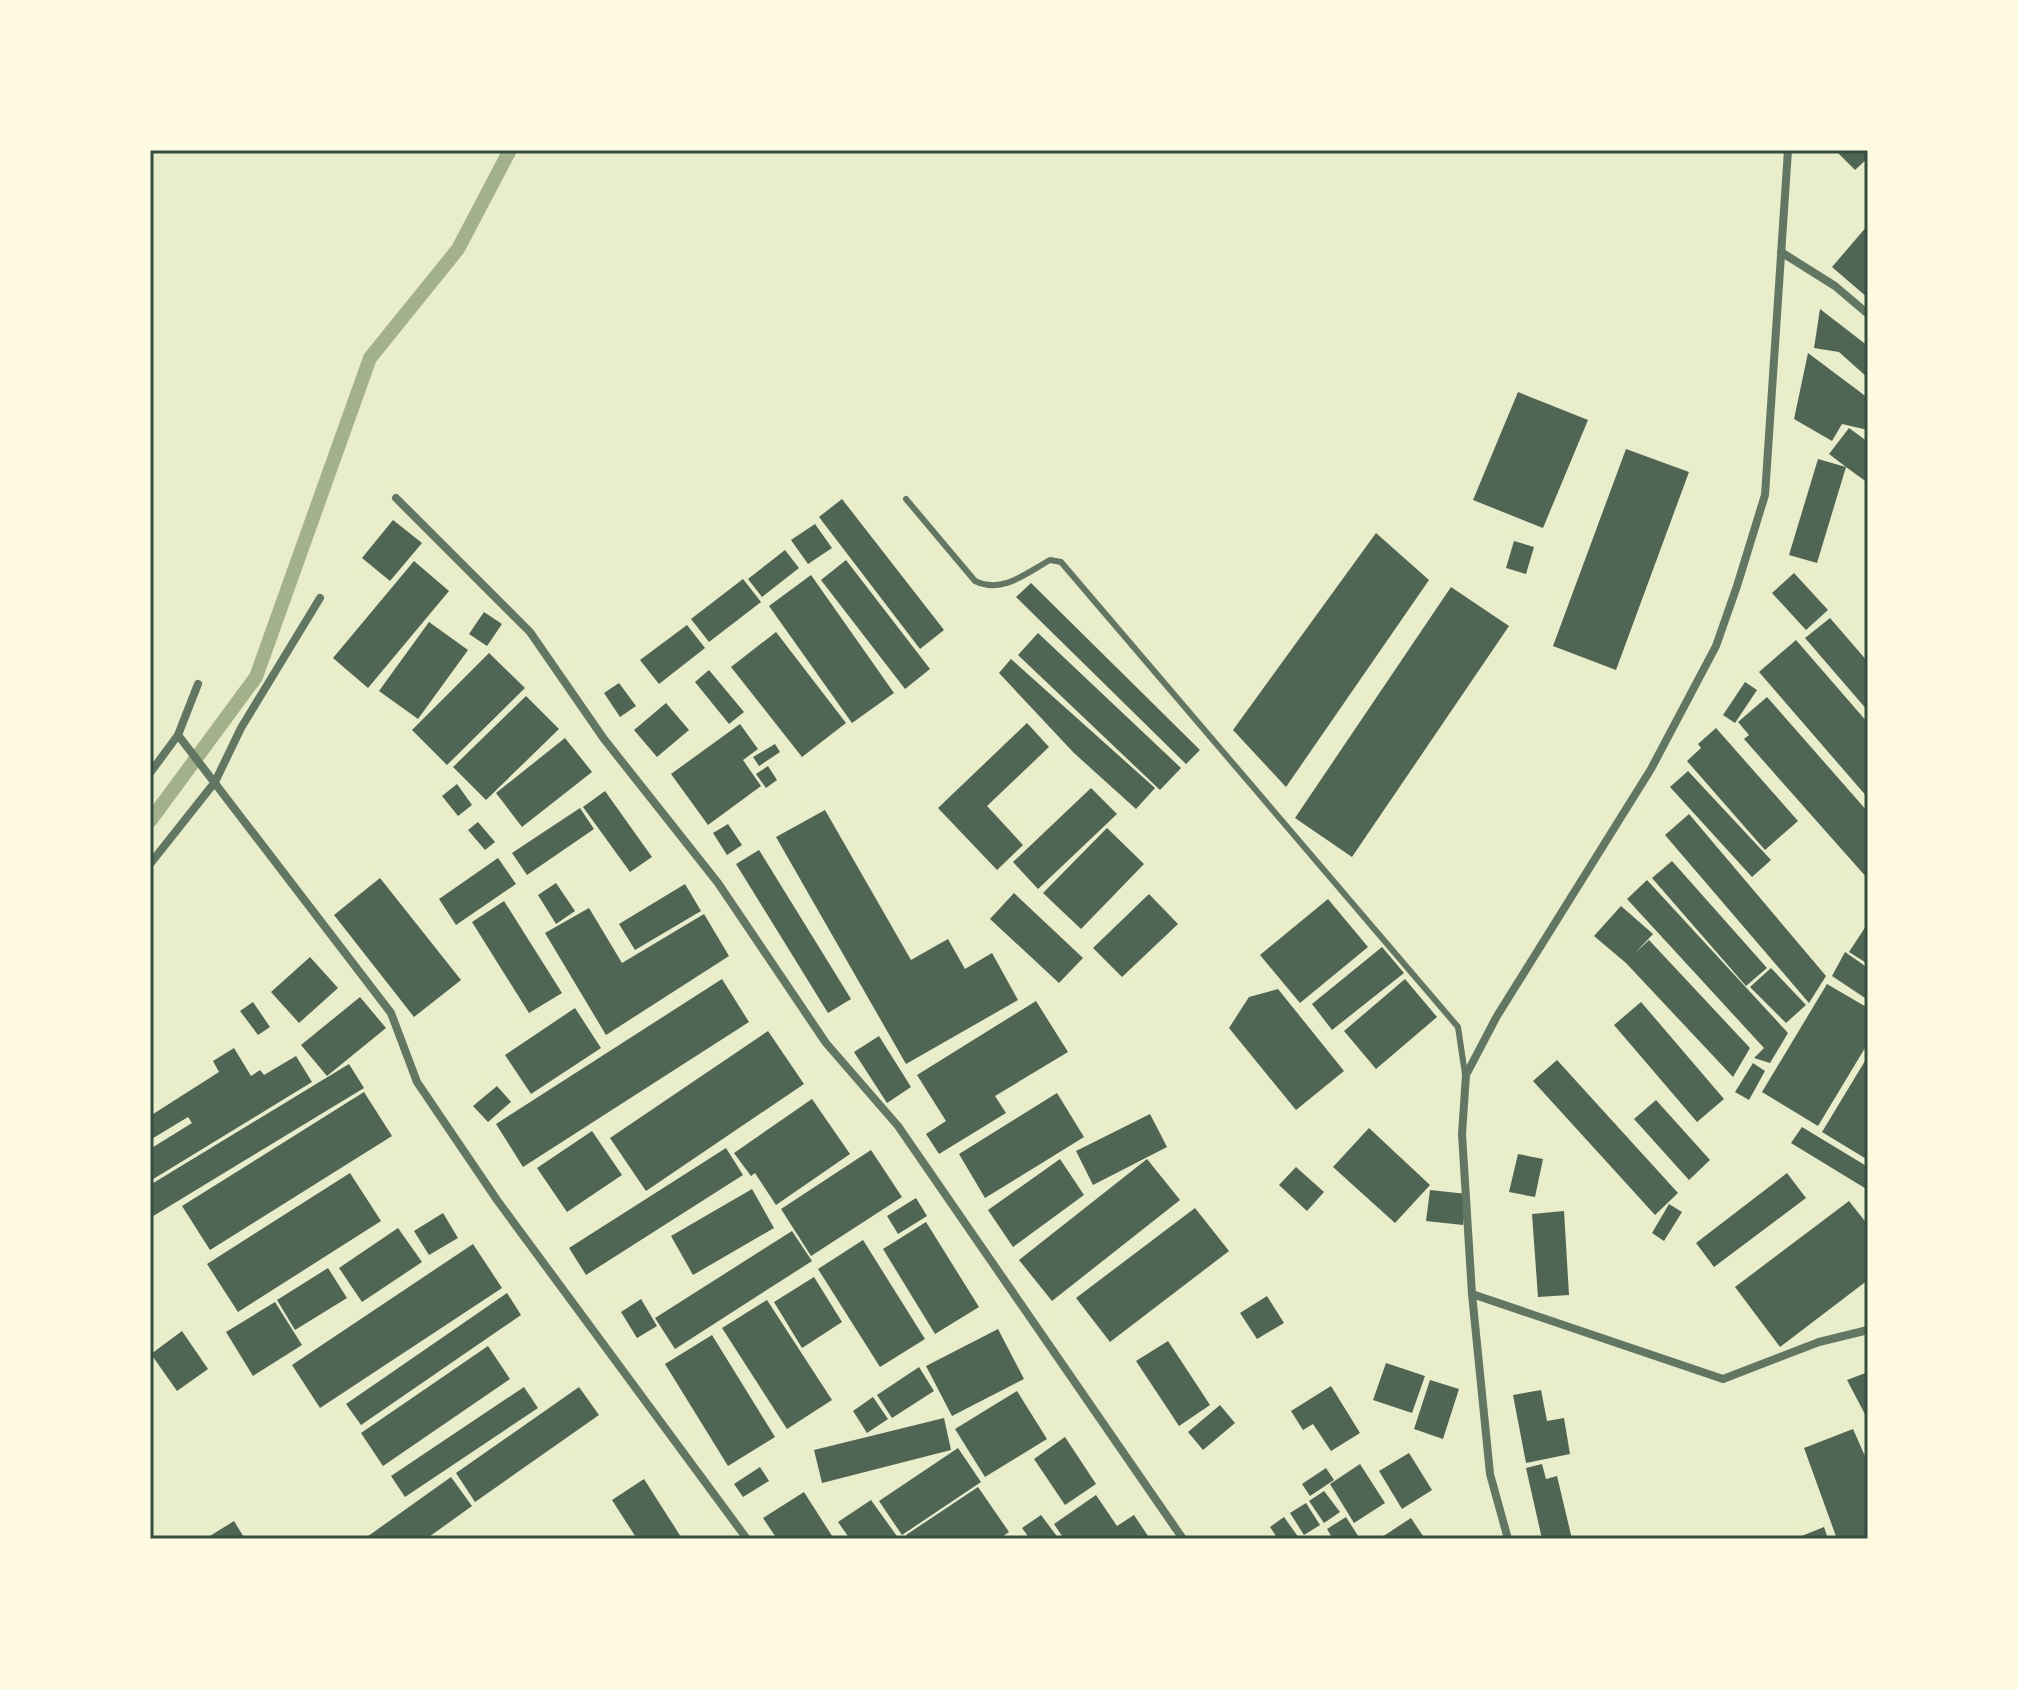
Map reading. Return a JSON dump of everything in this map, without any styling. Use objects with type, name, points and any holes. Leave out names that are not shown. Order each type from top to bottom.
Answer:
[{"type":"street","points":[[1508,1539],[1490,1474],[1472,1294],[1462,1134],[1466,1075],[1497,1016],[1651,769],[1716,646],[1765,495],[1788,150]]},
{"type":"street","points":[[1781,252],[1835,286],[1868,314]]},
{"type":"street","points":[[396,498],[530,632],[604,739],[718,883],[826,1043],[898,1126],[1183,1539]]},
{"type":"street","points":[[150,864],[215,782],[241,728],[320,598]]},
{"type":"street","points":[[150,773],[178,735],[198,684]]},
{"type":"street","points":[[178,735],[391,1013],[417,1082],[497,1200],[747,1539]]},
{"type":"street","points":[[1472,1294],[1723,1379],[1819,1342],[1868,1330]]},
{"type":"lane","points":[[906,499],[975,581],[986,586],[996,588],[1050,560],[1061,562],[1458,1027],[1466,1075]]},
{"type":"building","points":[[1835,150],[1868,150],[1868,158],[1855,170]]},
{"type":"building","points":[[1868,225],[1868,298],[1832,267]]},
{"type":"building","points":[[1820,309],[1868,346],[1868,378],[1839,352],[1814,348]]},
{"type":"building","points":[[1808,353],[1868,398],[1868,430],[1842,424],[1832,441],[1794,419]]},
{"type":"building","points":[[1518,392],[1588,420],[1543,528],[1473,500]]},
{"type":"building","points":[[1849,428],[1868,442],[1868,483],[1829,454]]},
{"type":"building","points":[[1626,449],[1689,472],[1616,670],[1553,646]]},
{"type":"building","points":[[1818,459],[1846,467],[1817,563],[1789,555]]},
{"type":"building","points":[[842,499],[944,630],[920,649],[819,517]]},
{"type":"building","points":[[393,520],[422,543],[390,581],[362,558]]},
{"type":"building","points":[[815,524],[832,548],[808,564],[791,540]]},
{"type":"building","points":[[1376,533],[1429,580],[1286,787],[1233,730]]},
{"type":"building","points":[[1514,541],[1534,547],[1526,574],[1506,568]]},
{"type":"building","points":[[785,550],[799,568],[762,597],[748,579]]},
{"type":"building","points":[[846,560],[930,669],[905,689],[821,580]]},
{"type":"building","points":[[414,561],[449,591],[368,688],[333,658]]},
{"type":"building","points":[[1794,573],[1828,610],[1806,630],[1772,593]]},
{"type":"building","points":[[811,575],[894,693],[852,723],[769,606]]},
{"type":"building","points":[[743,579],[761,602],[709,642],[691,619]]},
{"type":"building","points":[[1031,583],[1200,750],[1186,764],[1016,597]]},
{"type":"building","points":[[1451,587],[1509,626],[1352,857],[1295,818]]},
{"type":"building","points":[[484,612],[502,624],[487,646],[469,634]]},
{"type":"building","points":[[1830,618],[1868,662],[1868,711],[1805,638]]},
{"type":"building","points":[[429,622],[468,650],[418,719],[379,691]]},
{"type":"building","points":[[687,625],[705,648],[659,684],[640,660]]},
{"type":"building","points":[[776,632],[846,723],[802,757],[731,667]]},
{"type":"building","points":[[1038,633],[1181,768],[1160,790],[1018,655]]},
{"type":"building","points":[[1796,640],[1868,723],[1868,798],[1759,672]]},
{"type":"building","points":[[489,653],[525,688],[447,765],[412,730]]},
{"type":"building","points":[[1011,659],[1155,788],[1136,809],[1074,753],[999,673]]},
{"type":"building","points":[[709,670],[744,712],[729,724],[695,682]]},
{"type":"building","points":[[1745,682],[1757,690],[1735,723],[1723,715]]},
{"type":"building","points":[[619,683],[636,706],[620,717],[604,693]]},
{"type":"building","points":[[526,696],[559,729],[486,800],[453,767]]},
{"type":"building","points":[[1767,697],[1868,812],[1868,879],[1744,739],[1749,735],[1738,722]]},
{"type":"building","points":[[666,703],[689,730],[657,757],[634,730]]},
{"type":"building","points":[[1027,723],[1049,747],[987,806],[1023,845],[997,870],[938,808]]},
{"type":"building","points":[[740,724],[758,749],[743,760],[761,786],[708,825],[671,774]]},
{"type":"building","points":[[1716,728],[1798,821],[1765,850],[1687,761],[1701,748],[1698,744]]},
{"type":"building","points":[[565,738],[592,772],[522,827],[496,793]]},
{"type":"building","points":[[775,744],[780,752],[759,766],[753,757]]},
{"type":"building","points":[[768,766],[777,780],[766,788],[756,774]]},
{"type":"building","points":[[1688,771],[1771,860],[1752,877],[1670,787]]},
{"type":"building","points":[[457,784],[472,805],[458,816],[442,796]]},
{"type":"building","points":[[1091,788],[1117,814],[1038,889],[1013,862]]},
{"type":"building","points":[[605,791],[652,857],[630,872],[583,807]]},
{"type":"building","points":[[580,808],[594,829],[527,875],[512,853]]},
{"type":"building","points":[[825,810],[911,960],[948,939],[965,969],[992,953],[1018,1000],[906,1064],[776,837]]},
{"type":"building","points":[[1689,814],[1826,976],[1809,1003],[1665,835]]},
{"type":"building","points":[[478,822],[495,842],[485,850],[468,830]]},
{"type":"building","points":[[728,824],[742,845],[727,855],[713,833]]},
{"type":"building","points":[[1107,828],[1144,864],[1081,929],[1043,893]]},
{"type":"building","points":[[759,850],[851,999],[828,1013],[736,864]]},
{"type":"building","points":[[498,858],[516,884],[456,925],[439,899]]},
{"type":"building","points":[[1672,861],[1767,968],[1746,986],[1652,878]]},
{"type":"building","points":[[380,878],[461,980],[414,1017],[334,915]]},
{"type":"building","points":[[1647,880],[1788,1033],[1770,1063],[1754,1058],[1764,1048],[1627,899]]},
{"type":"building","points":[[556,883],[575,911],[556,924],[538,895]]},
{"type":"building","points":[[685,884],[701,911],[635,950],[619,924]]},
{"type":"building","points":[[1014,893],[1083,958],[1059,983],[990,919]]},
{"type":"building","points":[[1149,894],[1178,924],[1122,977],[1093,948]]},
{"type":"building","points":[[1328,899],[1368,947],[1300,1003],[1260,955]]},
{"type":"building","points":[[504,901],[562,993],[529,1013],[472,922]]},
{"type":"building","points":[[1621,906],[1653,934],[1635,953],[1649,940],[1750,1048],[1733,1077],[1626,963],[1594,936]]},
{"type":"building","points":[[589,908],[622,963],[704,914],[729,956],[606,1035],[545,933]]},
{"type":"building","points":[[1868,923],[1868,964],[1849,952]]},
{"type":"building","points":[[1382,947],[1404,973],[1332,1030],[1312,1004]]},
{"type":"building","points":[[1845,952],[1868,968],[1868,1000],[1832,976]]},
{"type":"building","points":[[310,957],[338,988],[299,1023],[271,992]]},
{"type":"building","points":[[1771,968],[1806,1005],[1786,1023],[1750,987]]},
{"type":"building","points":[[722,979],[749,1022],[523,1167],[496,1124]]},
{"type":"building","points":[[1405,979],[1437,1017],[1376,1069],[1344,1031]]},
{"type":"building","points":[[1827,984],[1868,1008],[1868,1043],[1818,1126],[1762,1092]]},
{"type":"building","points":[[1278,989],[1344,1071],[1296,1110],[1229,1028],[1249,997]]},
{"type":"building","points":[[360,997],[386,1028],[327,1076],[301,1045]]},
{"type":"building","points":[[1036,1001],[1068,1052],[995,1096],[1006,1113],[939,1154],[926,1134],[946,1121],[917,1075]]},
{"type":"building","points":[[253,1002],[270,1027],[258,1035],[240,1011]]},
{"type":"building","points":[[1641,1002],[1724,1099],[1697,1122],[1614,1025]]},
{"type":"building","points":[[575,1008],[601,1048],[531,1094],[505,1055]]},
{"type":"building","points":[[768,1031],[804,1084],[646,1191],[610,1138]]},
{"type":"building","points":[[879,1036],[911,1087],[887,1103],[854,1052]]},
{"type":"building","points":[[234,1048],[251,1076],[260,1070],[264,1075],[296,1056],[312,1082],[150,1181],[150,1149],[192,1123],[188,1117],[150,1140],[150,1116],[219,1072],[213,1061]]},
{"type":"building","points":[[1868,1056],[1868,1160],[1822,1132]]},
{"type":"building","points":[[1557,1060],[1678,1193],[1655,1215],[1533,1081]]},
{"type":"building","points":[[1753,1063],[1765,1071],[1749,1100],[1735,1092]]},
{"type":"building","points":[[349,1064],[364,1088],[150,1218],[150,1185]]},
{"type":"building","points":[[497,1086],[511,1102],[488,1122],[473,1106]]},
{"type":"building","points":[[364,1092],[392,1136],[210,1250],[182,1206]]},
{"type":"building","points":[[1057,1093],[1084,1137],[985,1198],[959,1154]]},
{"type":"building","points":[[812,1099],[850,1154],[776,1205],[755,1173],[751,1176],[734,1153]]},
{"type":"building","points":[[1656,1100],[1710,1160],[1689,1180],[1634,1119]]},
{"type":"building","points":[[1150,1114],[1167,1147],[1093,1185],[1076,1151]]},
{"type":"building","points":[[1802,1127],[1868,1167],[1868,1190],[1791,1143]]},
{"type":"building","points":[[1369,1128],[1430,1185],[1395,1223],[1333,1167]]},
{"type":"building","points":[[592,1131],[622,1175],[567,1212],[537,1168]]},
{"type":"building","points":[[726,1148],[743,1175],[586,1275],[569,1248]]},
{"type":"building","points":[[871,1150],[902,1197],[811,1256],[781,1209]]},
{"type":"building","points":[[1518,1154],[1543,1159],[1535,1197],[1509,1192]]},
{"type":"building","points":[[1060,1159],[1084,1195],[1013,1247],[988,1210]]},
{"type":"building","points":[[1147,1159],[1180,1200],[1052,1301],[1019,1260]]},
{"type":"building","points":[[1296,1167],[1324,1192],[1307,1211],[1279,1185]]},
{"type":"building","points":[[350,1173],[381,1221],[238,1312],[207,1264]]},
{"type":"building","points":[[1787,1173],[1806,1198],[1714,1267],[1696,1243]]},
{"type":"building","points":[[752,1189],[774,1228],[693,1275],[671,1236]]},
{"type":"building","points":[[1430,1190],[1467,1194],[1463,1225],[1426,1221]]},
{"type":"building","points":[[916,1198],[927,1216],[898,1234],[887,1216]]},
{"type":"building","points":[[1849,1201],[1868,1225],[1868,1280],[1780,1347],[1735,1287]]},
{"type":"building","points":[[1669,1204],[1682,1212],[1664,1241],[1652,1233]]},
{"type":"building","points":[[1195,1208],[1229,1251],[1110,1342],[1076,1298]]},
{"type":"building","points":[[1564,1211],[1569,1295],[1538,1297],[1532,1214]]},
{"type":"building","points":[[443,1213],[458,1238],[429,1255],[414,1231]]},
{"type":"building","points":[[926,1222],[979,1307],[935,1334],[883,1249]]},
{"type":"building","points":[[398,1228],[422,1262],[362,1302],[339,1268]]},
{"type":"building","points":[[792,1231],[812,1261],[675,1349],[655,1318]]},
{"type":"building","points":[[863,1240],[925,1339],[880,1367],[818,1269]]},
{"type":"building","points":[[473,1244],[502,1288],[320,1408],[292,1365]]},
{"type":"building","points":[[328,1268],[347,1298],[295,1330],[277,1300]]},
{"type":"building","points":[[814,1277],[842,1322],[802,1348],[774,1302]]},
{"type":"building","points":[[507,1293],[521,1315],[361,1425],[346,1404]]},
{"type":"building","points":[[1267,1296],[1284,1323],[1257,1339],[1240,1313]]},
{"type":"building","points":[[641,1299],[657,1326],[637,1338],[621,1312]]},
{"type":"building","points":[[767,1300],[832,1400],[787,1429],[722,1328]]},
{"type":"building","points":[[275,1302],[302,1345],[253,1376],[226,1332]]},
{"type":"building","points":[[998,1329],[1024,1379],[952,1416],[926,1366]]},
{"type":"building","points":[[182,1331],[208,1369],[177,1391],[151,1354]]},
{"type":"building","points":[[712,1335],[775,1437],[728,1466],[665,1364]]},
{"type":"building","points":[[1168,1341],[1210,1405],[1179,1426],[1136,1361]]},
{"type":"building","points":[[488,1346],[510,1379],[383,1466],[361,1433]]},
{"type":"building","points":[[1386,1363],[1425,1376],[1412,1413],[1373,1400]]},
{"type":"building","points":[[919,1367],[934,1391],[892,1418],[877,1395]]},
{"type":"building","points":[[1868,1372],[1868,1420],[1847,1380]]},
{"type":"building","points":[[1430,1380],[1459,1389],[1443,1439],[1414,1429]]},
{"type":"building","points":[[1331,1386],[1360,1433],[1331,1451],[1313,1424],[1303,1430],[1291,1411]]},
{"type":"building","points":[[524,1387],[538,1408],[405,1497],[391,1476]]},
{"type":"building","points":[[579,1387],[599,1415],[475,1502],[456,1473]]},
{"type":"building","points":[[1541,1390],[1547,1421],[1564,1418],[1570,1454],[1526,1463],[1513,1395]]},
{"type":"building","points":[[1017,1391],[1047,1439],[985,1477],[955,1429]]},
{"type":"building","points":[[873,1397],[888,1419],[867,1433],[853,1411]]},
{"type":"building","points":[[1220,1405],[1235,1423],[1203,1450],[1188,1432]]},
{"type":"building","points":[[944,1418],[951,1450],[822,1483],[814,1450]]},
{"type":"building","points":[[1853,1429],[1868,1463],[1868,1539],[1837,1539],[1804,1448]]},
{"type":"building","points":[[1065,1437],[1096,1484],[1065,1505],[1034,1459]]},
{"type":"building","points":[[958,1448],[981,1482],[902,1535],[879,1501]]},
{"type":"building","points":[[1409,1453],[1432,1490],[1402,1509],[1379,1471]]},
{"type":"building","points":[[1360,1464],[1385,1503],[1354,1523],[1330,1484]]},
{"type":"building","points":[[1542,1464],[1546,1479],[1557,1476],[1572,1539],[1542,1539],[1526,1468]]},
{"type":"building","points":[[760,1467],[769,1481],[743,1497],[734,1484]]},
{"type":"building","points":[[1326,1468],[1334,1480],[1310,1496],[1302,1484]]},
{"type":"building","points":[[451,1477],[472,1506],[426,1539],[364,1539]]},
{"type":"building","points":[[644,1479],[681,1537],[637,1539],[612,1500]]},
{"type":"building","points":[[978,1487],[1009,1532],[999,1539],[909,1539],[906,1535]]},
{"type":"building","points":[[1324,1491],[1340,1512],[1324,1523],[1309,1501]]},
{"type":"building","points":[[804,1492],[834,1539],[777,1539],[763,1518]]},
{"type":"building","points":[[1096,1495],[1117,1526],[1134,1515],[1150,1539],[1064,1539],[1054,1524]]},
{"type":"building","points":[[871,1500],[899,1539],[850,1539],[838,1522]]},
{"type":"building","points":[[1306,1503],[1320,1525],[1304,1535],[1290,1513]]},
{"type":"building","points":[[1041,1515],[1059,1539],[1030,1539],[1022,1528]]},
{"type":"building","points":[[1284,1517],[1299,1538],[1278,1539],[1270,1527]]},
{"type":"building","points":[[1346,1517],[1360,1539],[1333,1539],[1327,1529]]},
{"type":"building","points":[[1411,1518],[1425,1539],[1379,1539]]},
{"type":"building","points":[[234,1521],[245,1539],[205,1539]]},
{"type":"building","points":[[1824,1527],[1828,1539],[1794,1539]]},
{"type":"waterway","points":[[150,821],[256,677],[370,358],[458,249],[510,150]]}]
